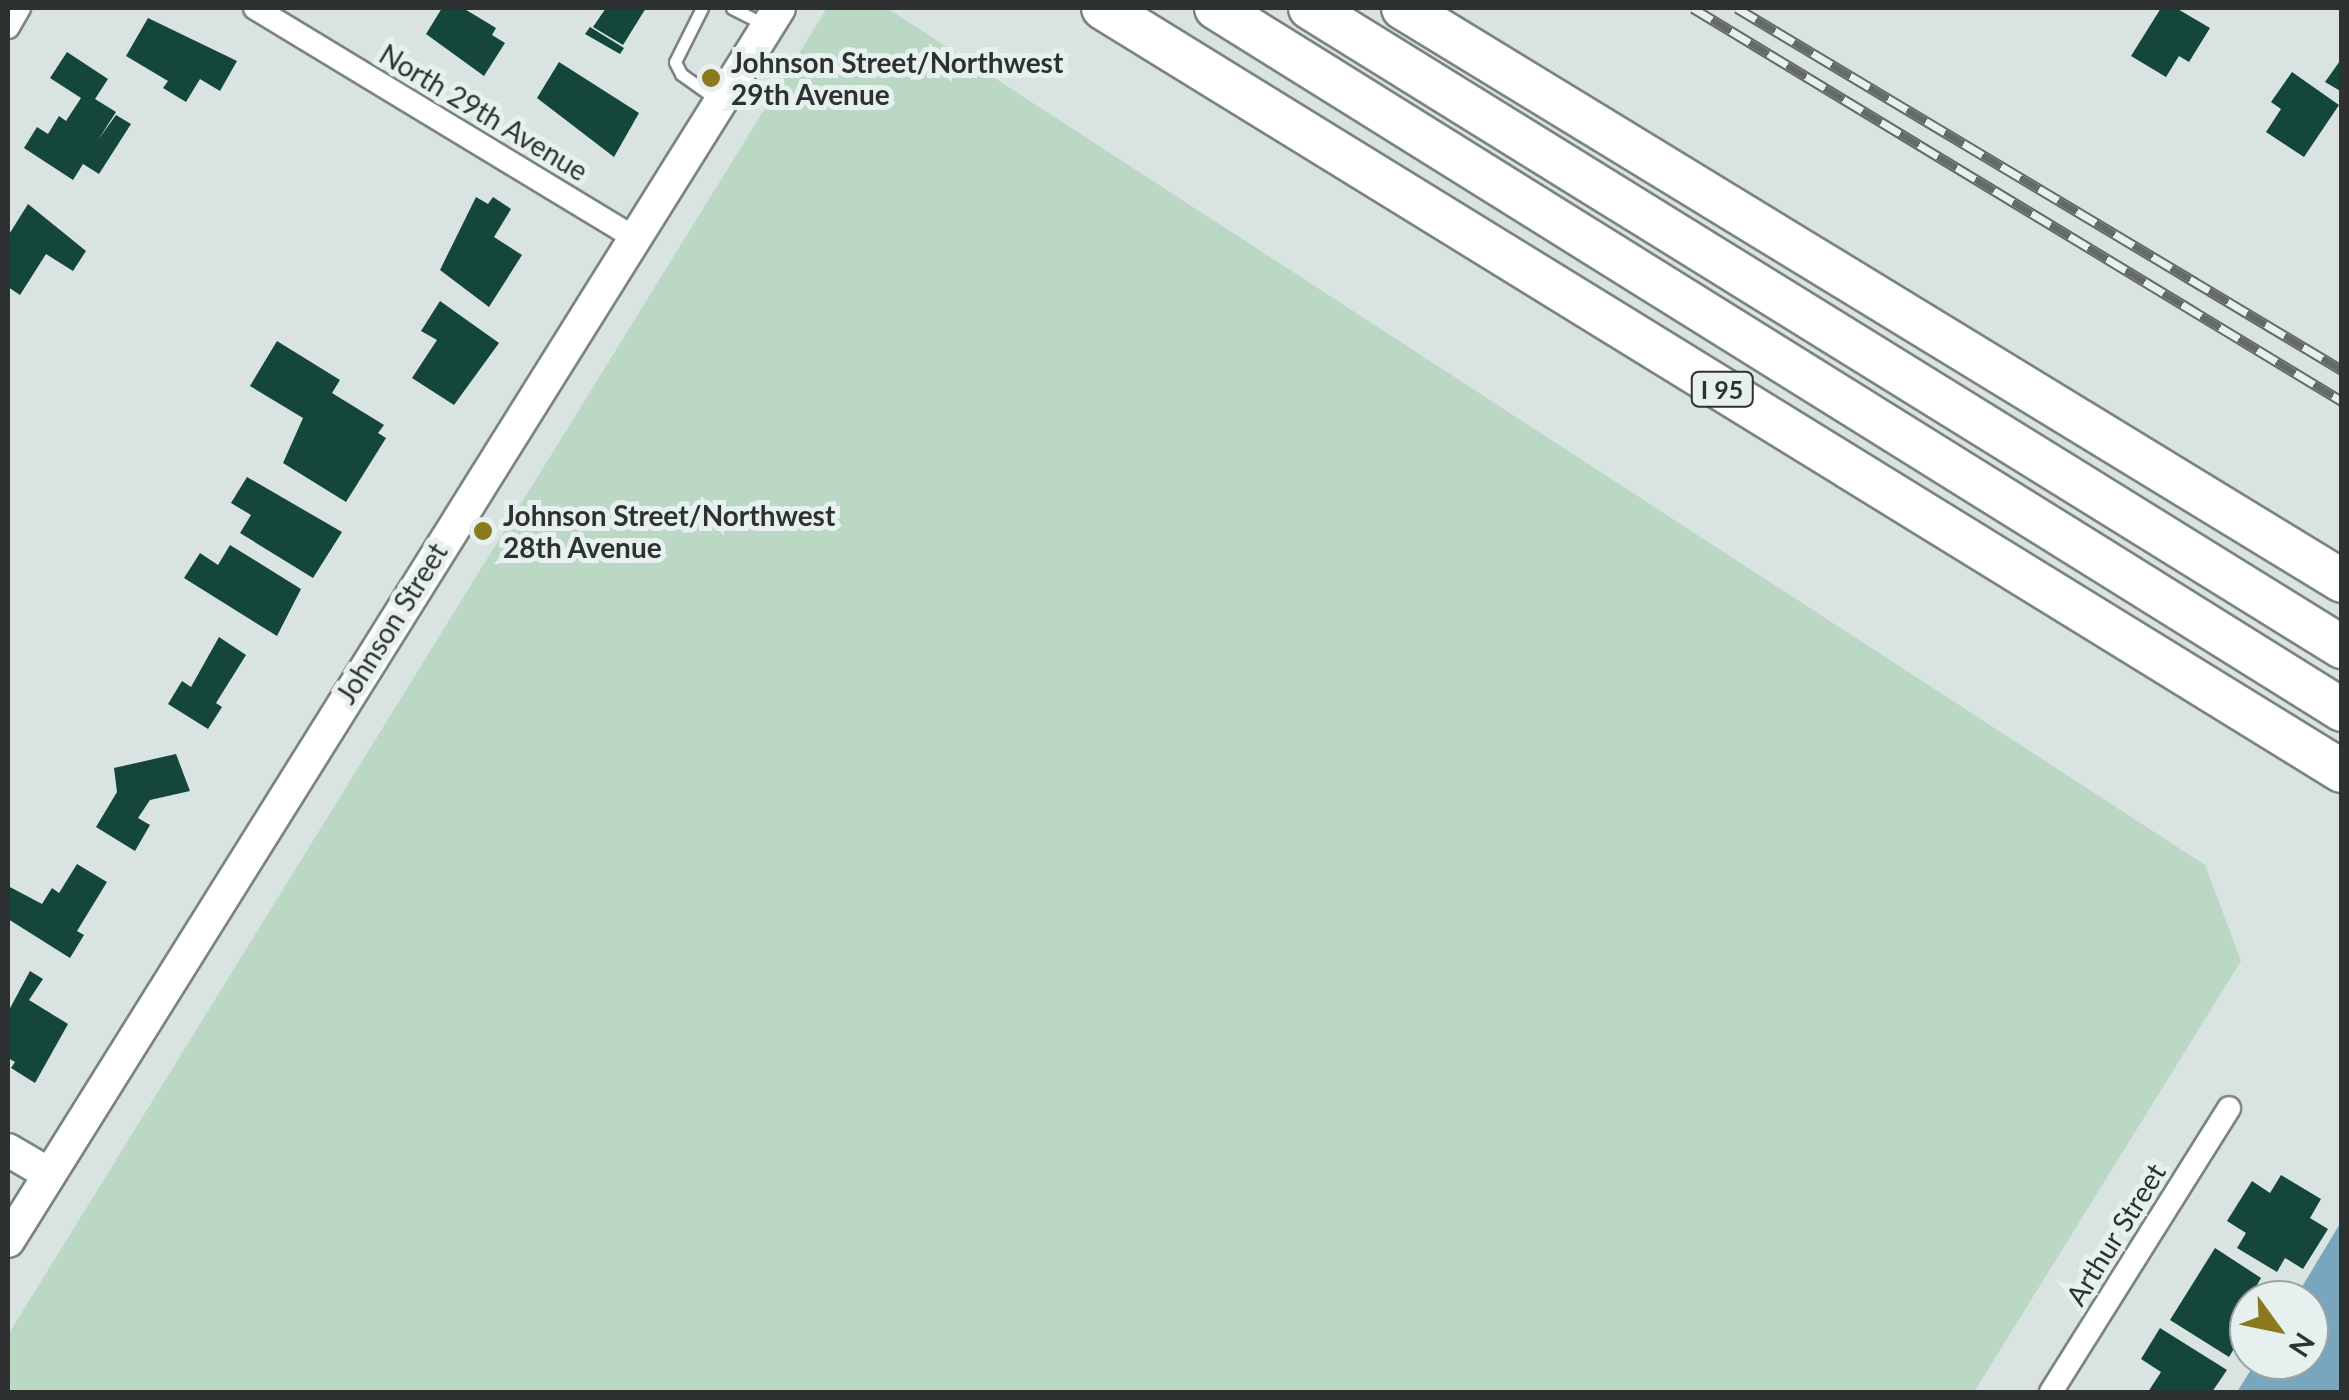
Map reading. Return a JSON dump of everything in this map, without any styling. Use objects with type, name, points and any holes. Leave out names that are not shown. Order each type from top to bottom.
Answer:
[{"type":"highway","name":"I 95","points":[[1103,8],[2342,771]]},
{"type":"highway","points":[[1216,8],[2342,710]]},
{"type":"highway","points":[[1310,8],[2342,647]]},
{"type":"highway","points":[[1404,8],[2342,581]]},
{"type":"street","points":[[8,27],[20,8]]},
{"type":"street","name":"North 29th Avenue","points":[[256,8],[630,236]]},
{"type":"street","name":"Johnson Street","points":[[8,1242],[630,236],[773,16]]},
{"type":"street","name":"Arthur Street","points":[[2051,1392],[2229,1108]]},
{"type":"street","points":[[8,1150],[49,1174]]},
{"type":"lane","points":[[702,8],[675,62],[681,74],[719,100]]},
{"type":"lane","points":[[732,8],[773,16]]},
{"type":"green space","points":[[827,8],[890,10],[2205,865],[2241,961],[1974,1392],[8,1392],[8,1335]]},
{"type":"water","points":[[2341,1222],[2341,1392],[2237,1392],[2244,1380],[2329,1380],[2329,1280],[2306,1280]]},
{"type":"building","points":[[442,8],[463,8],[496,28],[492,35],[505,43],[484,76],[426,34]]},
{"type":"building","points":[[606,8],[646,8],[623,45],[593,27]]},
{"type":"building","points":[[2161,8],[2176,8],[2210,28],[2189,62],[2179,56],[2166,77],[2131,56]]},
{"type":"building","points":[[148,18],[237,61],[220,91],[200,79],[186,102],[163,88],[168,81],[126,56]]},
{"type":"building","points":[[590,27],[624,48],[620,54],[585,34]]},
{"type":"building","points":[[67,52],[108,79],[95,99],[116,112],[98,140],[116,115],[131,124],[99,174],[83,164],[73,180],[24,148],[37,127],[48,134],[59,116],[66,121],[81,98],[50,78]]},
{"type":"building","points":[[2342,58],[2342,92],[2325,82]]},
{"type":"building","points":[[559,62],[639,113],[614,157],[537,98]]},
{"type":"building","points":[[2292,72],[2339,105],[2304,157],[2266,132],[2281,109],[2271,102]]},
{"type":"building","points":[[476,197],[488,204],[493,197],[511,209],[494,237],[522,255],[489,307],[440,270]]},
{"type":"building","points":[[28,204],[86,251],[73,271],[46,254],[20,295],[8,287],[8,236]]},
{"type":"building","points":[[440,301],[499,343],[454,405],[412,378],[437,340],[421,331]]},
{"type":"building","points":[[277,341],[340,380],[332,393],[384,425],[378,433],[386,438],[346,502],[283,463],[303,418],[250,386]]},
{"type":"building","points":[[247,477],[342,532],[313,578],[240,533],[251,515],[231,503]]},
{"type":"building","points":[[230,545],[301,589],[277,636],[184,578],[200,553],[218,565]]},
{"type":"building","points":[[219,637],[246,655],[216,703],[222,707],[208,729],[168,704],[182,681],[191,687]]},
{"type":"building","points":[[176,754],[190,791],[150,800],[138,818],[150,825],[135,851],[96,827],[117,792],[114,768]]},
{"type":"building","points":[[77,864],[107,882],[77,931],[84,935],[70,958],[8,919],[8,886],[42,904],[52,888],[59,893]]},
{"type":"building","points":[[30,971],[43,979],[29,1000],[68,1024],[35,1083],[11,1068],[15,1062],[8,1058],[8,1012]]},
{"type":"building","points":[[2281,1175],[2321,1199],[2310,1218],[2328,1229],[2303,1269],[2285,1258],[2277,1272],[2237,1248],[2246,1233],[2227,1221],[2252,1181],[2270,1193]]},
{"type":"building","points":[[2215,1248],[2261,1278],[2229,1280],[2229,1357],[2170,1320]]},
{"type":"building","points":[[2160,1328],[2227,1370],[2212,1392],[2148,1392],[2161,1372],[2141,1359]]},
{"type":"railway","points":[[1693,8],[2342,401]]},
{"type":"railway","points":[[1737,8],[2342,370]]},
{"type":"place","name":"Johnson Street/Northwest 29th Avenue","points":[[711,78]]},
{"type":"place","name":"Johnson Street/Northwest 28th Avenue","points":[[483,531]]}]
